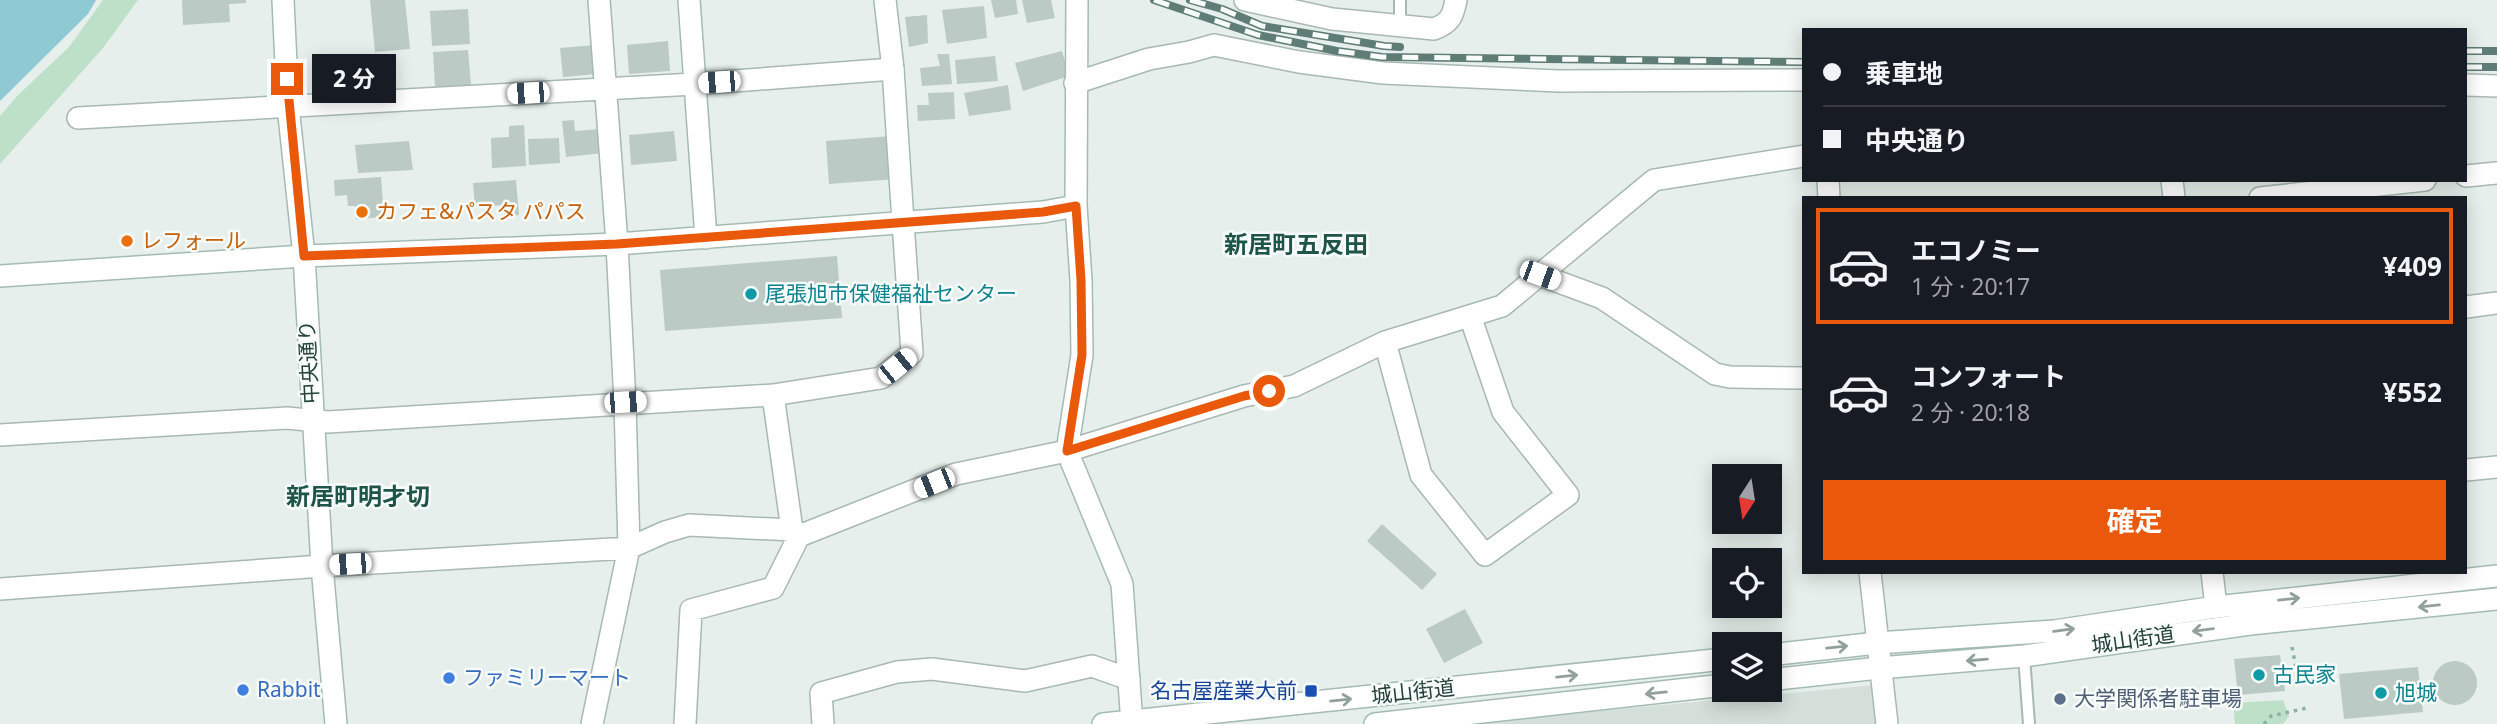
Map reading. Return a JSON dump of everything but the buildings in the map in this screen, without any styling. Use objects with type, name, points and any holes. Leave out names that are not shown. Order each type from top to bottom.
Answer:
[{"type":"street","name":"中央通り","points":[[282,0],[288,106],[304,256],[322,566],[336,724]]},
{"type":"street","points":[[593,724],[629,548],[617,244],[599,0]]},
{"type":"street","points":[[689,0],[706,239]]},
{"type":"street","points":[[0,435],[287,418],[328,422],[773,395],[881,378],[912,354],[893,69],[885,0]]},
{"type":"street","points":[[1077,0],[1076,206],[1082,355],[1067,451],[1122,584],[1132,723]]},
{"type":"street","points":[[1245,0],[1332,9],[1400,27],[1434,29],[1451,20],[1456,0]]},
{"type":"street","points":[[1075,83],[1149,59],[1214,45],[1299,62],[1383,74],[1558,81],[1802,80]]},
{"type":"street","points":[[78,118],[694,84],[893,69]]},
{"type":"street","points":[[2467,85],[2497,86]]},
{"type":"street","points":[[0,589],[629,548],[665,532],[689,526],[796,533],[956,474],[1067,451],[1244,396],[1294,386],[1385,342],[1502,306],[1654,180],[1802,156]]},
{"type":"street","points":[[2467,176],[2497,173]]},
{"type":"street","points":[[2278,196],[2408,182]]},
{"type":"street","points":[[0,276],[304,256],[706,239],[1043,212],[1076,206]]},
{"type":"street","points":[[1540,275],[1602,298],[1715,374],[1730,377],[1802,378]]},
{"type":"street","points":[[2467,307],[2497,303]]},
{"type":"street","points":[[1385,342],[1422,475],[1485,555],[1568,495],[1503,412],[1470,316]]},
{"type":"street","points":[[685,724],[691,611],[773,588],[796,533],[773,395]]},
{"type":"street","points":[[2467,470],[2497,467]]},
{"type":"street","points":[[1870,574],[1887,724]]},
{"type":"street","points":[[2211,574],[2216,607]]},
{"type":"street","name":"城山街道","points":[[1782,654],[1877,643],[2054,631],[2216,607],[2497,576]]},
{"type":"street","name":"城山街道","points":[[1782,679],[2024,656],[2250,624],[2497,599]]},
{"type":"street","name":"城山街道","points":[[1103,724],[1712,660]]},
{"type":"street","points":[[823,724],[821,693],[897,672],[932,668],[1025,681],[1092,666],[1129,679]]},
{"type":"street","name":"城山街道","points":[[1375,724],[1712,686]]},
{"type":"lane","points":[[1400,0],[1400,27]]},
{"type":"lane","points":[[2024,656],[2029,724]]},
{"type":"path","points":[[2292,647],[2299,683]]},
{"type":"path","points":[[2264,724],[2271,716],[2307,708]]},
{"type":"shaded area","points":[[1875,685],[1879,724],[1463,724],[1712,700],[1782,702],[1782,694]]},
{"type":"green space","points":[[103,0],[138,0],[103,48],[0,164],[0,116],[17,96],[69,47]]},
{"type":"green space","points":[[2283,700],[2289,716],[2283,724],[2235,724],[2233,703]]},
{"type":"water","points":[[0,0],[96,0],[88,14],[0,101]]},
{"type":"railway","points":[[1154,0],[1258,35],[1382,57],[1802,62]]},
{"type":"railway","points":[[1190,0],[1222,9],[1262,26],[1400,47]]},
{"type":"railway","points":[[2467,51],[2497,51]]},
{"type":"railway","points":[[2467,67],[2497,67]]},
{"type":"place","name":"カフェ&パスタ パパス","points":[[362,212]]},
{"type":"place","name":"レフォール","points":[[127,241]]},
{"type":"place","name":"尾張旭市保健福祉センター","points":[[751,294]]},
{"type":"place","name":"古民家","points":[[2259,675]]},
{"type":"place","name":"ファミリーマート","points":[[449,678]]},
{"type":"place","name":"Rabbit","points":[[243,690]]},
{"type":"place","name":"名古屋産業大前","points":[[1311,691]]},
{"type":"place","name":"旭城","points":[[2381,693]]},
{"type":"place","name":"大学関係者駐車場","points":[[2060,699]]},
{"type":"district","name":"新居町五反田","points":[[1296,245]]},
{"type":"district","name":"新居町明才切","points":[[358,497]]},
{"type":"route","points":[[287,79],[304,256],[706,239],[1043,212],[1076,206],[1082,355],[1067,451],[1244,396],[1269,391]]}]
